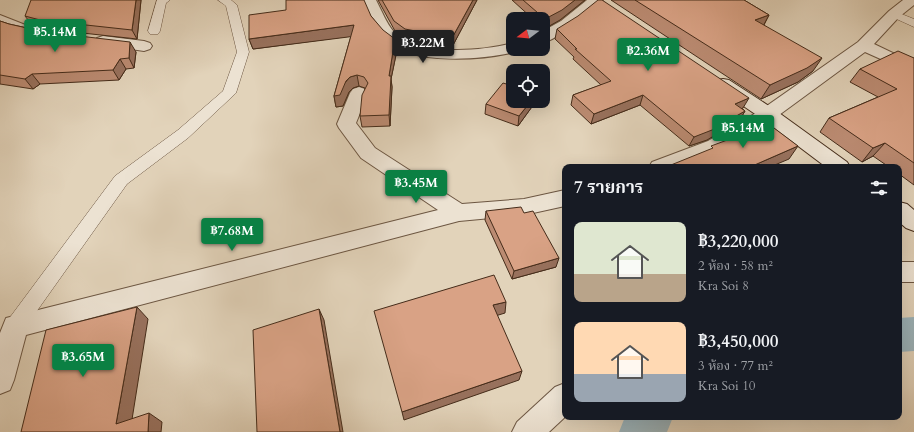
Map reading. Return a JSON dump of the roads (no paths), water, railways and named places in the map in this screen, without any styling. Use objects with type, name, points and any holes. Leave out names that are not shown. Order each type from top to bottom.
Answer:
[{"type":"street","points":[[369,0],[385,30],[392,39],[402,44],[421,50],[472,55],[506,50]]},
{"type":"street","points":[[667,164],[715,146],[768,114],[864,45],[894,14],[912,0]]},
{"type":"street","points":[[550,34],[601,3]]},
{"type":"street","points":[[0,20],[23,30],[54,36]]},
{"type":"street","points":[[91,40],[144,46]]},
{"type":"street","points":[[864,45],[914,69]]},
{"type":"street","points":[[709,75],[768,114],[836,164]]},
{"type":"street","points":[[359,92],[346,124],[368,153],[458,213]]},
{"type":"street","points":[[0,380],[15,326],[458,213],[524,207],[562,199]]},
{"type":"street","points":[[902,272],[914,272]]},
{"type":"street","points":[[527,432],[562,400]]},
{"type":"lane","points":[[154,32],[161,2],[164,0]]},
{"type":"lane","points":[[15,326],[121,180],[183,134],[229,93],[243,52],[231,5],[224,0]]},
{"type":"lane","points":[[894,14],[914,23]]},
{"type":"waterway","points":[[902,335],[914,334]]},
{"type":"waterway","points":[[640,432],[650,420]]}]
